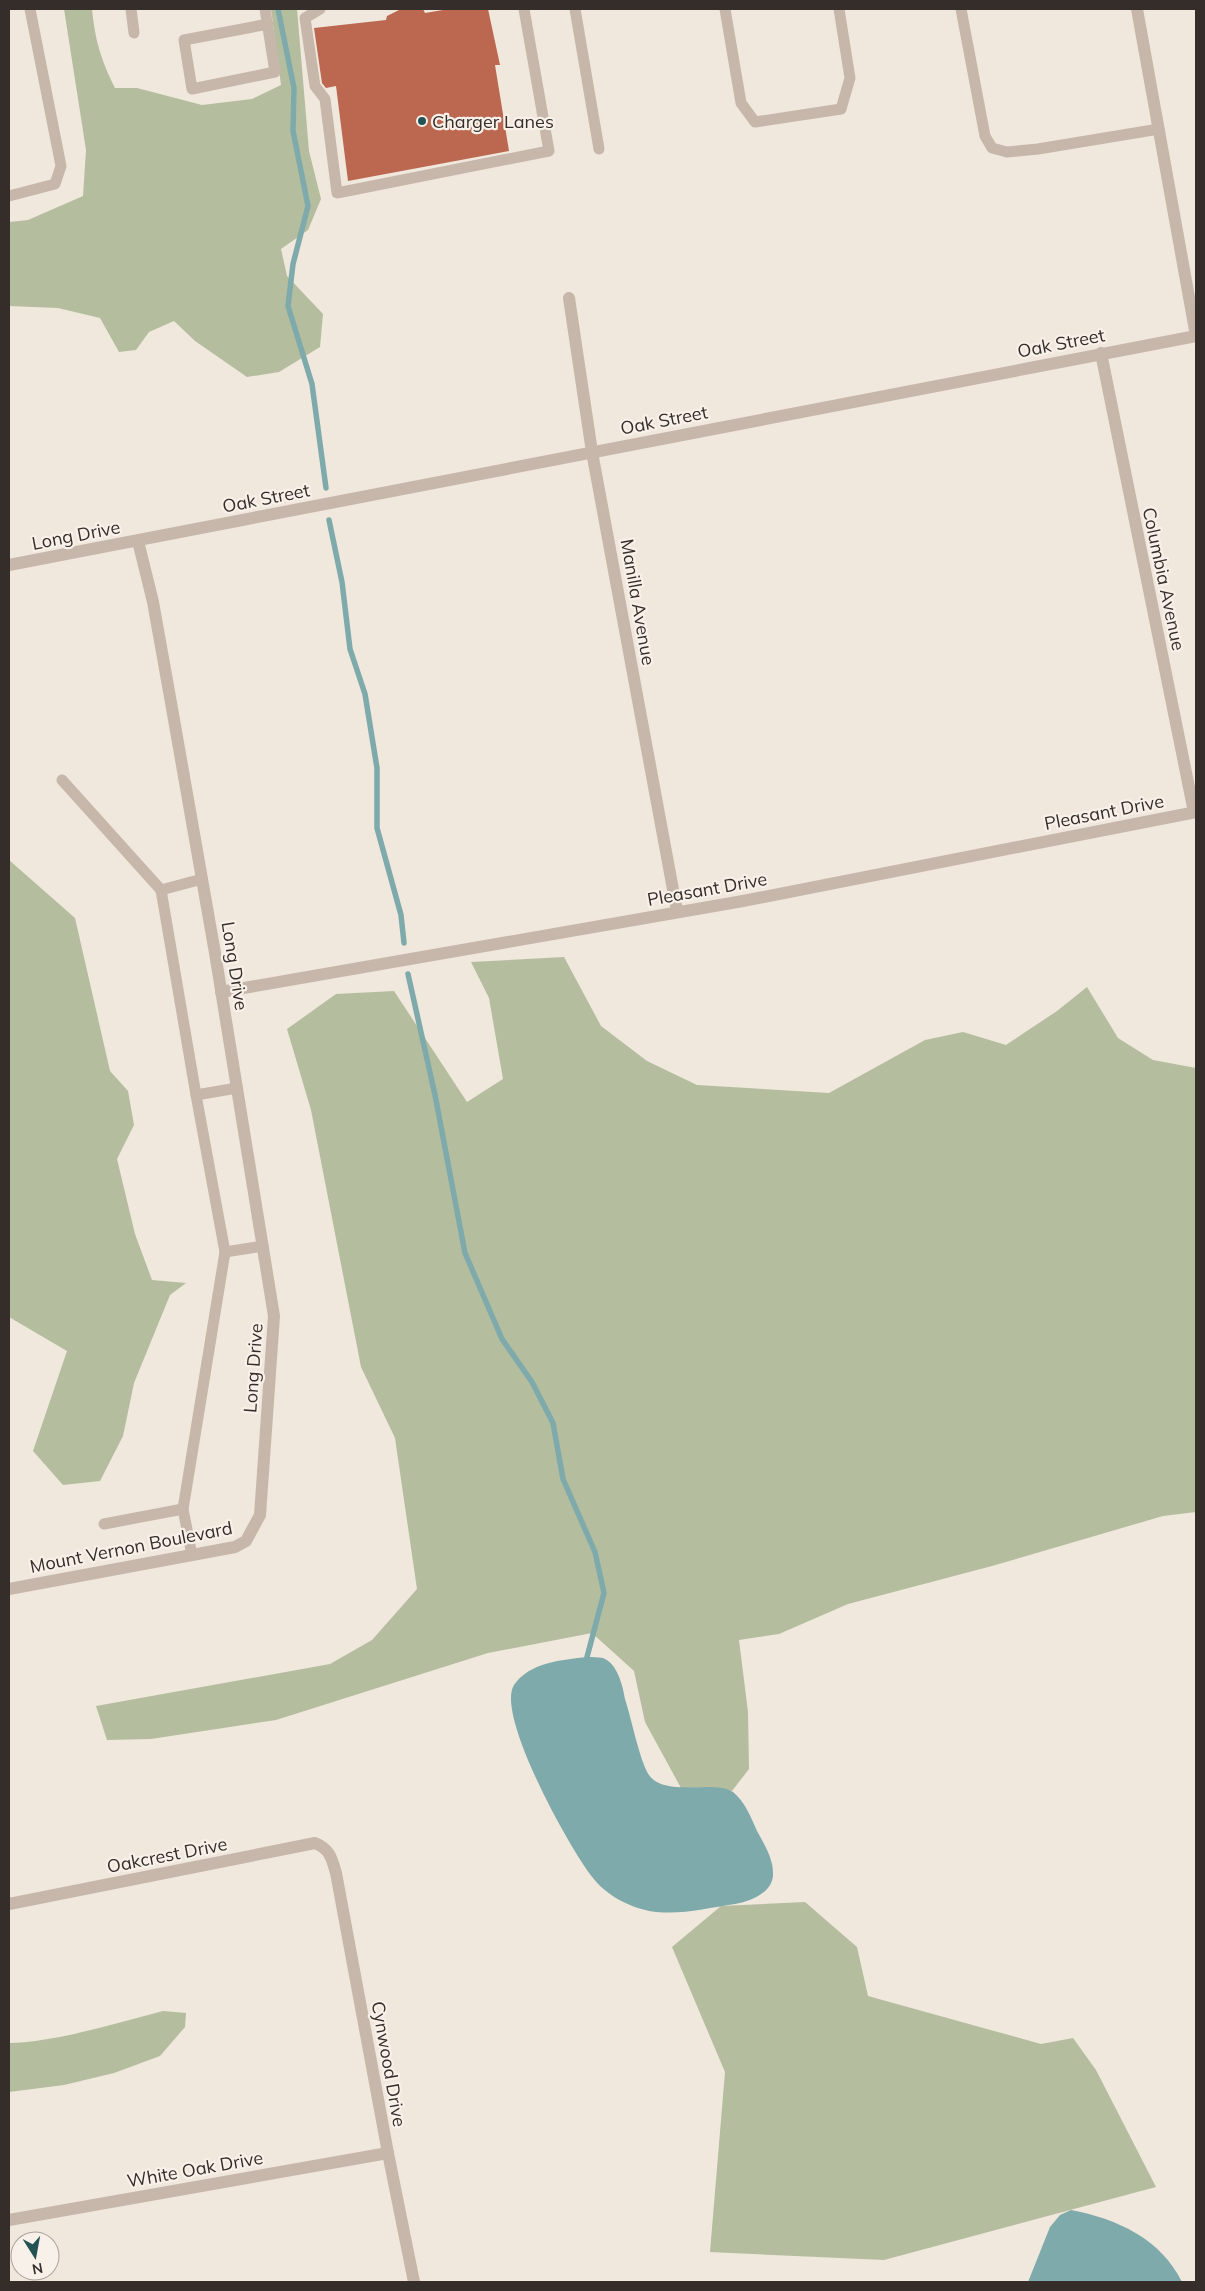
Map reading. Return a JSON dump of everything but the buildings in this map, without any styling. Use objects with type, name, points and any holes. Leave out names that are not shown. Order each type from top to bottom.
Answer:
[{"type":"street","points":[[1138,9],[1196,336]]},
{"type":"street","name":"Manilla Avenue","points":[[568,298],[592,452],[677,911]]},
{"type":"street","name":"Oak Street","points":[[138,541],[1196,336]]},
{"type":"street","name":"Columbia Avenue","points":[[1101,353],[1195,812]]},
{"type":"street","name":"Long Drive","points":[[9,565],[138,541],[153,602],[202,879],[274,1316],[274,1342],[260,1515],[254,1529]]},
{"type":"street","name":"Pleasant Drive","points":[[221,992],[945,862],[1195,812]]},
{"type":"street","name":"Mount Vernon Boulevard","points":[[9,1589],[235,1547],[246,1541],[254,1529]]},
{"type":"street","name":"Oakcrest Drive","points":[[9,1904],[315,1843],[329,1853]]},
{"type":"street","name":"Cynwood Drive","points":[[329,1853],[336,1873],[414,2282]]},
{"type":"street","name":"White Oak Drive","points":[[9,2220],[388,2153]]},
{"type":"lane","points":[[9,196],[55,184],[61,166],[30,9]]},
{"type":"lane","points":[[131,9],[134,33]]},
{"type":"lane","points":[[266,9],[275,72],[192,89],[184,40],[268,24]]},
{"type":"lane","points":[[320,9],[305,18],[315,86],[324,99],[338,193],[549,151],[524,9]]},
{"type":"lane","points":[[574,9],[599,149]]},
{"type":"lane","points":[[725,9],[741,103],[755,122],[841,109],[850,78],[839,9]]},
{"type":"lane","points":[[961,9],[985,136],[992,148],[1007,152],[1038,149],[1159,128]]},
{"type":"lane","points":[[62,780],[161,890],[225,1252],[182,1509],[192,1555]]},
{"type":"lane","points":[[161,890],[202,879]]},
{"type":"lane","points":[[196,1095],[237,1088]]},
{"type":"lane","points":[[225,1252],[263,1246]]},
{"type":"lane","points":[[104,1524],[182,1509]]},
{"type":"green space","points":[[64,9],[92,9],[99,50],[115,88],[137,88],[202,105],[252,99],[281,85],[271,9],[297,9],[309,151],[321,199],[308,230],[281,249],[287,276],[323,314],[320,347],[279,372],[247,377],[195,341],[174,321],[149,332],[136,350],[119,352],[100,318],[58,308],[9,306],[9,222],[28,220],[83,196],[86,150]]},
{"type":"green space","points":[[9,860],[75,918],[110,1071],[128,1091],[134,1125],[117,1159],[135,1234],[152,1280],[186,1283],[170,1295],[134,1383],[123,1436],[100,1481],[63,1485],[33,1451],[67,1351],[9,1317]]},
{"type":"green space","points":[[564,957],[601,1026],[647,1061],[697,1085],[829,1093],[925,1040],[963,1032],[1006,1045],[1057,1011],[1087,987],[1118,1038],[1153,1060],[1196,1068],[1196,1512],[1163,1516],[992,1566],[848,1604],[779,1634],[739,1640],[748,1712],[749,1769],[732,1791],[709,1787],[681,1788],[645,1722],[634,1671],[592,1633],[488,1653],[276,1720],[151,1739],[107,1740],[96,1706],[330,1664],[372,1640],[417,1589],[395,1438],[361,1367],[311,1110],[287,1029],[336,994],[394,991],[467,1102],[503,1079],[489,998],[471,962]]},
{"type":"green space","points":[[805,1902],[857,1947],[868,1996],[1041,2044],[1073,2038],[1096,2070],[1156,2187],[884,2260],[710,2252],[725,2072],[672,1947],[721,1906]]},
{"type":"green space","points":[[163,2011],[186,2013],[185,2027],[160,2056],[114,2073],[64,2085],[9,2092],[9,2043],[66,2036]]},
{"type":"water","points":[[603,1658],[616,1670],[623,1688],[639,1750],[649,1775],[656,1782],[666,1786],[725,1788],[733,1792],[741,1800],[768,1851],[773,1867],[770,1886],[760,1895],[741,1903],[682,1912],[656,1912],[630,1905],[620,1900],[605,1890],[593,1878],[569,1841],[538,1783],[515,1724],[511,1701],[514,1685],[529,1671],[567,1659]]},
{"type":"water","points":[[1071,2210],[1105,2219],[1136,2233],[1162,2253],[1182,2282],[1028,2282],[1050,2227],[1060,2215]]},
{"type":"waterway","points":[[278,9],[294,88],[293,131],[308,206],[293,264],[288,306],[312,384],[326,488]]},
{"type":"waterway","points":[[329,520],[342,582],[350,649],[365,694],[377,768],[377,828],[401,915],[404,943]]},
{"type":"waterway","points":[[408,974],[435,1095],[465,1253],[502,1339],[532,1382],[553,1423],[563,1479],[595,1552],[604,1593],[587,1657]]},
{"type":"place","name":"Charger Lanes","points":[[422,121]]}]
